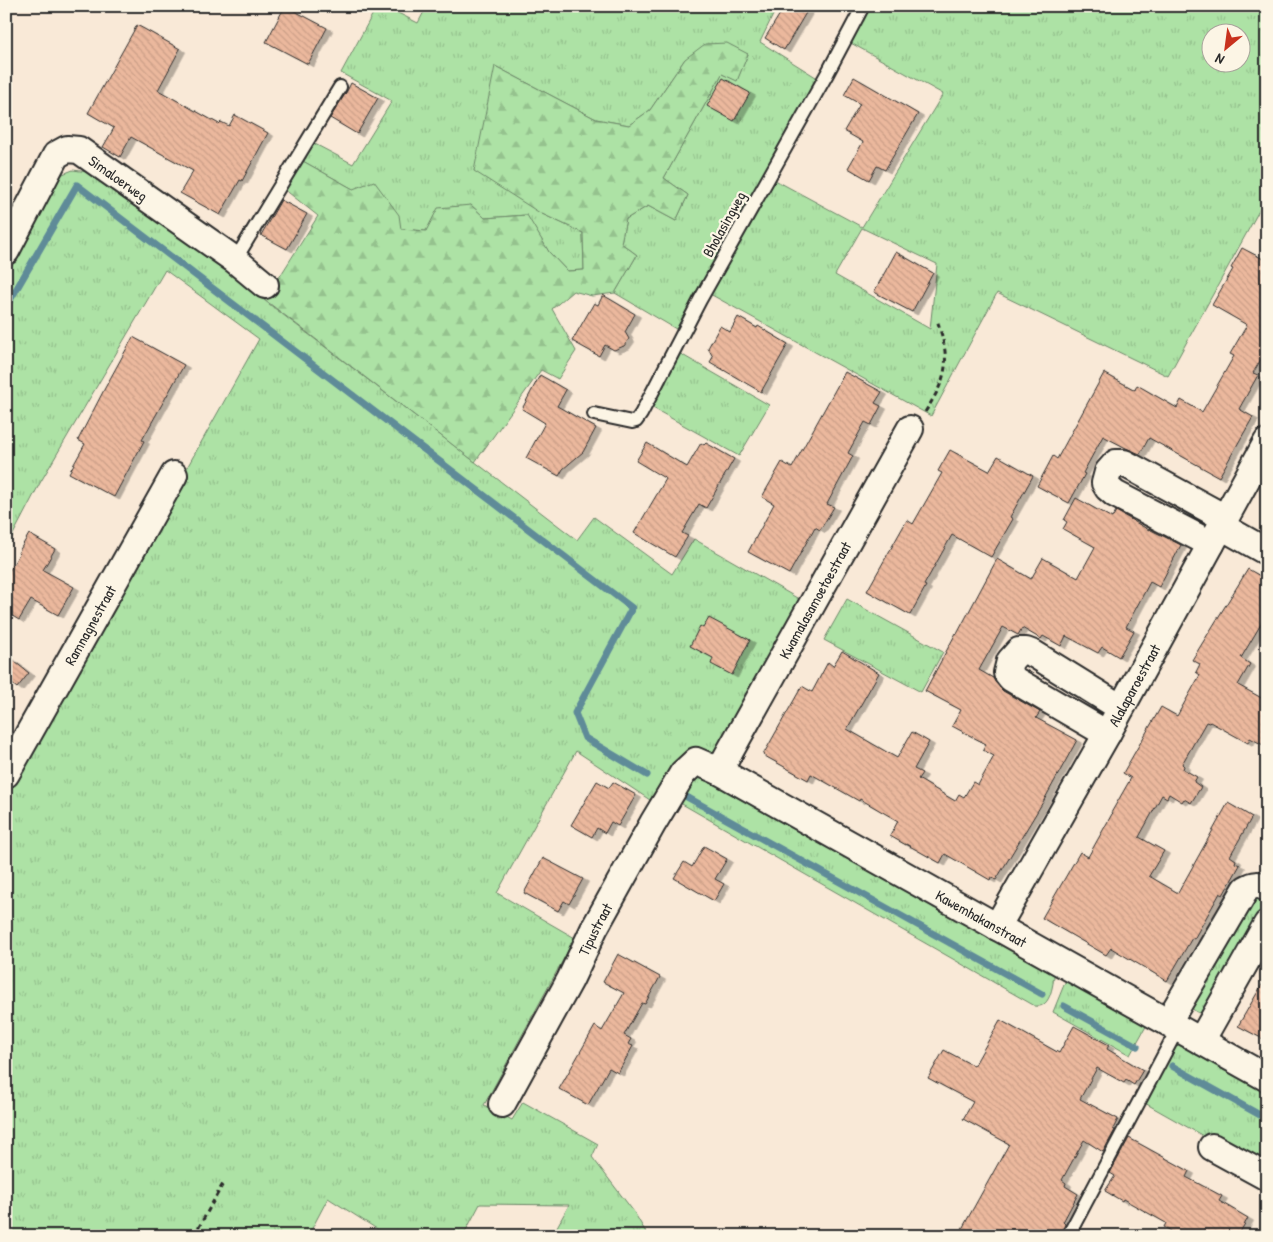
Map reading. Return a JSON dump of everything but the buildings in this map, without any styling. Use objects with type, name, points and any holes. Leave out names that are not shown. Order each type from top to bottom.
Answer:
[{"type":"street","name":"Simaloerweg","points":[[6,251],[56,155],[67,149],[79,150],[235,260],[264,285]]},
{"type":"street","name":"Kwamalasamoetoestraat","points":[[707,766],[910,430]]},
{"type":"street","name":"Alalaparoestraat","points":[[997,927],[1107,734],[1267,442]]},
{"type":"street","name":"Ramnagnestraat","points":[[6,774],[174,475]]},
{"type":"street","points":[[1219,529],[1267,552]]},
{"type":"street","points":[[1107,734],[1010,678],[1006,673],[1010,661],[1018,651],[1034,654],[1120,708]]},
{"type":"street","name":"Kawemhakanstraat","points":[[707,766],[1267,1078]]},
{"type":"street","name":"Tipustraat","points":[[502,1104],[570,980],[594,929],[648,831],[683,773],[707,766]]},
{"type":"street","points":[[1173,1025],[1246,889],[1252,885],[1259,884],[1267,888]]},
{"type":"street","points":[[1201,1041],[1267,924]]},
{"type":"street","points":[[1212,1147],[1267,1177]]},
{"type":"lane","name":"Bholasingweg","points":[[594,414],[632,422],[636,421],[641,414],[700,300],[828,72],[862,6]]},
{"type":"lane","points":[[235,260],[340,87]]},
{"type":"lane","points":[[1068,1236],[1173,1025]]},
{"type":"path","points":[[910,430],[922,417],[933,400],[941,385],[945,370],[946,353],[943,336],[937,320]]},
{"type":"path","points":[[194,1236],[224,1182]]},
{"type":"green space","points":[[377,6],[384,6],[418,23],[427,6],[763,6],[774,13],[760,42],[819,79],[676,329],[615,293],[637,255],[621,243],[626,219],[648,206],[676,221],[688,195],[664,178],[722,74],[737,80],[748,54],[685,59],[650,110],[629,125],[596,119],[495,66],[540,213],[583,233],[584,270],[567,271],[549,252],[526,215],[485,218],[471,205],[426,231],[401,229],[353,189],[301,160],[313,143],[353,164],[392,101],[341,73]]},
{"type":"green space","points":[[870,6],[1267,6],[1267,196],[1168,376],[997,293],[931,416],[710,294],[775,180],[862,227],[943,94],[849,42]],"holes":[[[862,228],[937,264],[930,329],[835,275]]]},
{"type":"green space","points":[[727,43],[748,54],[737,81],[722,74],[664,178],[688,195],[676,221],[648,206],[626,219],[621,243],[637,255],[615,293],[592,296],[573,291],[552,309],[576,351],[558,379],[541,370],[475,462],[265,300],[318,216],[284,189],[301,160],[353,189],[374,181],[399,215],[401,229],[426,231],[438,208],[471,205],[485,218],[527,215],[549,252],[567,271],[584,270],[583,233],[540,213],[474,171],[495,66],[596,119],[629,125],[650,110],[685,59],[705,44]]},
{"type":"green space","points":[[73,170],[88,172],[183,238],[577,540],[594,517],[672,574],[694,539],[804,602],[726,747],[656,804],[576,751],[497,893],[575,938],[484,1105],[512,1120],[523,1102],[598,1144],[592,1157],[634,1212],[648,1236],[552,1236],[569,1205],[480,1204],[463,1236],[388,1236],[328,1198],[308,1236],[6,1236],[6,791],[259,339],[165,270],[40,483],[6,548],[6,267],[49,190],[60,175]]},
{"type":"green space","points":[[679,353],[769,405],[739,456],[651,407]]},
{"type":"green space","points":[[847,599],[943,652],[921,692],[824,640]]},
{"type":"green space","points":[[703,771],[1055,970],[1051,993],[1048,999],[1041,1006],[1035,1006],[675,800]]},
{"type":"green space","points":[[1252,892],[1267,892],[1267,917],[1207,1013],[1196,1012],[1189,1004]]},
{"type":"green space","points":[[1068,975],[1149,1021],[1130,1055],[1053,1012]]},
{"type":"green space","points":[[1178,1039],[1267,1089],[1267,1172],[1143,1102]]},
{"type":"waterway","points":[[6,307],[77,185],[632,608],[575,713],[585,738],[647,775]]},
{"type":"waterway","points":[[685,796],[1042,994]]},
{"type":"waterway","points":[[1064,1006],[1137,1046]]},
{"type":"waterway","points":[[1172,1066],[1267,1119]]}]
